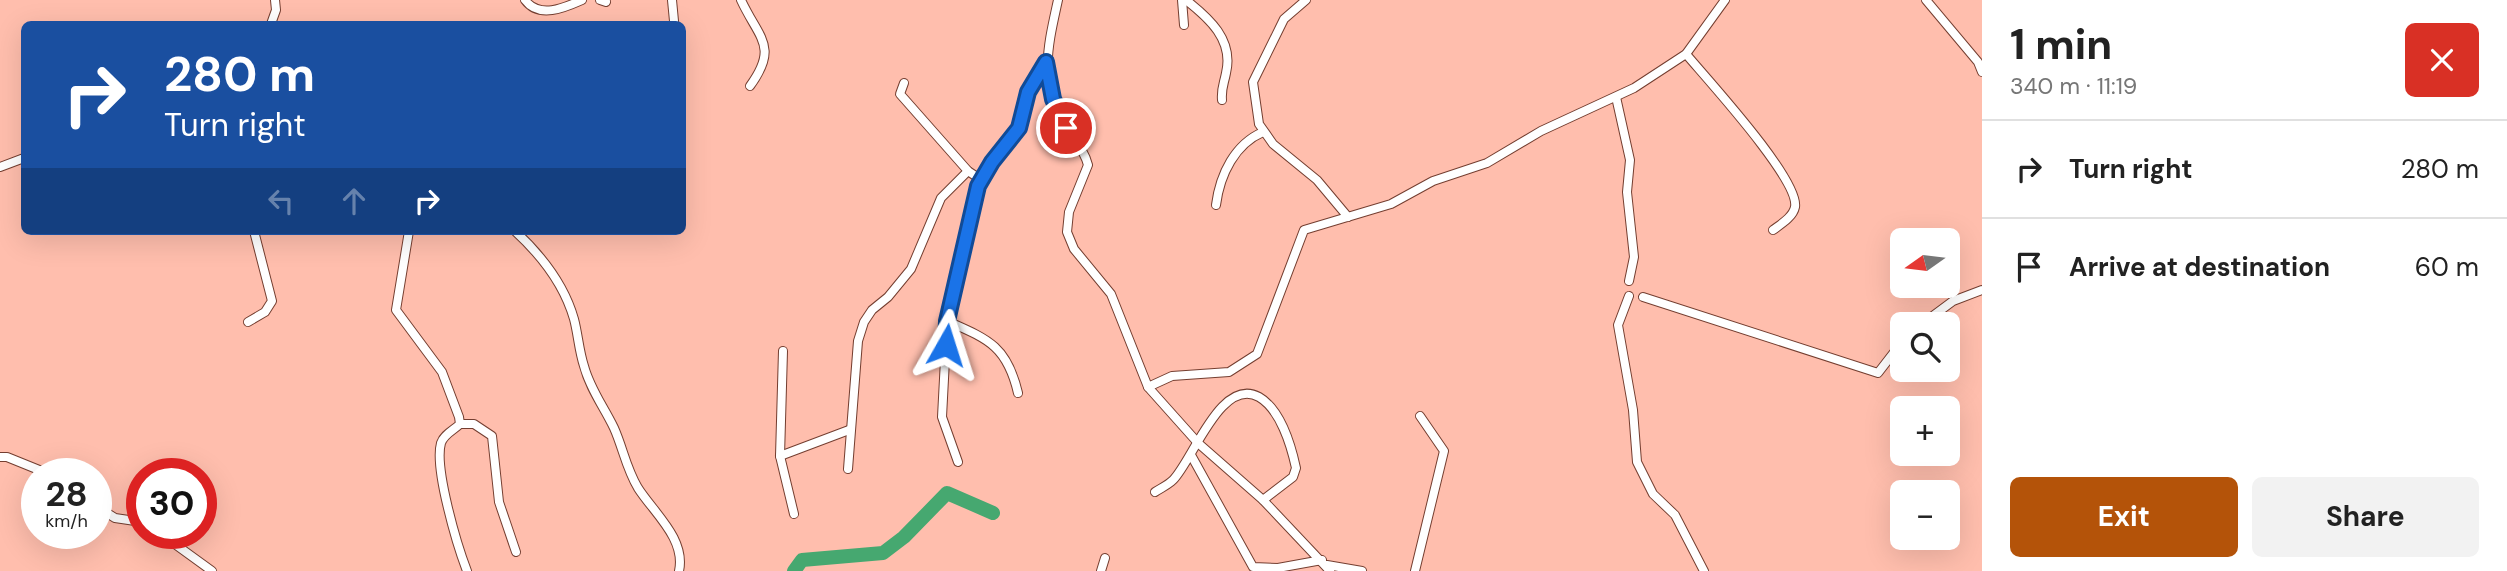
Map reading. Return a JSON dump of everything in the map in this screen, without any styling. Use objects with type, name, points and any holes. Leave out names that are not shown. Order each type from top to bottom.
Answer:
[{"type":"street","points":[[274,21],[275,0]]},
{"type":"street","points":[[526,0],[533,8],[544,12],[582,0]]},
{"type":"street","points":[[672,0],[674,21]]},
{"type":"street","points":[[741,0],[765,45],[766,57],[761,71],[750,86]]},
{"type":"street","points":[[958,462],[942,416],[947,321],[980,179],[1019,128],[1028,92],[1046,62],[1058,0]]},
{"type":"street","points":[[1184,0],[1184,25]]},
{"type":"street","points":[[1184,0],[1210,20],[1223,38],[1226,71],[1221,86],[1222,100]]},
{"type":"street","points":[[1306,0],[1284,19],[1253,82],[1259,124],[1281,152],[1317,180],[1348,217]]},
{"type":"street","points":[[1148,387],[1172,376],[1230,372],[1248,361],[1261,346],[1301,232],[1309,227],[1391,204],[1433,181],[1487,163],[1541,131],[1616,97],[1686,54],[1725,0]]},
{"type":"street","points":[[1926,0],[1981,66]]},
{"type":"street","points":[[1686,54],[1773,156],[1794,199],[1793,213],[1773,230]]},
{"type":"street","points":[[1046,62],[1061,119],[1088,165],[1066,224],[1070,243],[1111,294],[1148,387],[1198,443],[1263,500],[1327,565]]},
{"type":"street","points":[[904,83],[900,94],[968,171],[980,179]]},
{"type":"street","points":[[1616,97],[1630,160],[1628,192],[1634,257],[1629,281]]},
{"type":"street","points":[[1216,205],[1219,189],[1239,146],[1263,132]]},
{"type":"street","points":[[0,167],[21,159]]},
{"type":"street","points":[[848,469],[849,430],[860,332],[864,322],[911,269],[941,198],[968,171]]},
{"type":"street","points":[[248,322],[265,312],[272,301],[255,235]]},
{"type":"street","points":[[408,235],[396,310],[442,372],[460,424]]},
{"type":"street","points":[[519,235],[536,251],[565,297],[574,318],[591,387],[614,429],[621,454],[637,486],[673,536],[682,558],[679,571]]},
{"type":"street","points":[[1938,312],[1953,300],[1982,290]]},
{"type":"street","points":[[1629,296],[1618,325],[1633,410],[1637,462],[1653,494],[1675,515],[1704,571]]},
{"type":"street","points":[[1643,297],[1878,373],[1890,358]]},
{"type":"street","points":[[947,321],[1001,350],[1010,364],[1018,393]]},
{"type":"street","points":[[783,351],[780,456],[794,514]]},
{"type":"street","points":[[1155,492],[1175,479],[1216,413],[1235,396],[1247,393],[1266,402],[1275,411],[1296,468],[1293,477],[1263,500]]},
{"type":"street","points":[[1415,571],[1444,451],[1420,416]]},
{"type":"street","points":[[467,571],[455,538],[440,454],[444,437],[460,424],[474,424],[492,436],[499,502],[516,552]]},
{"type":"street","points":[[780,456],[849,430]]},
{"type":"street","points":[[1191,455],[1253,567],[1327,565],[1362,571]]},
{"type":"street","points":[[0,457],[21,463]]},
{"type":"street","points":[[182,549],[212,571]]},
{"type":"street","points":[[1101,571],[1105,558]]},
{"type":"waterway","points":[[794,571],[802,560],[883,553],[904,537],[947,493],[993,513]]},
{"type":"route","points":[[946,345],[947,321],[978,186],[982,175],[1019,128],[1024,117],[1028,92],[1046,62],[1053,99],[1066,128]]}]
